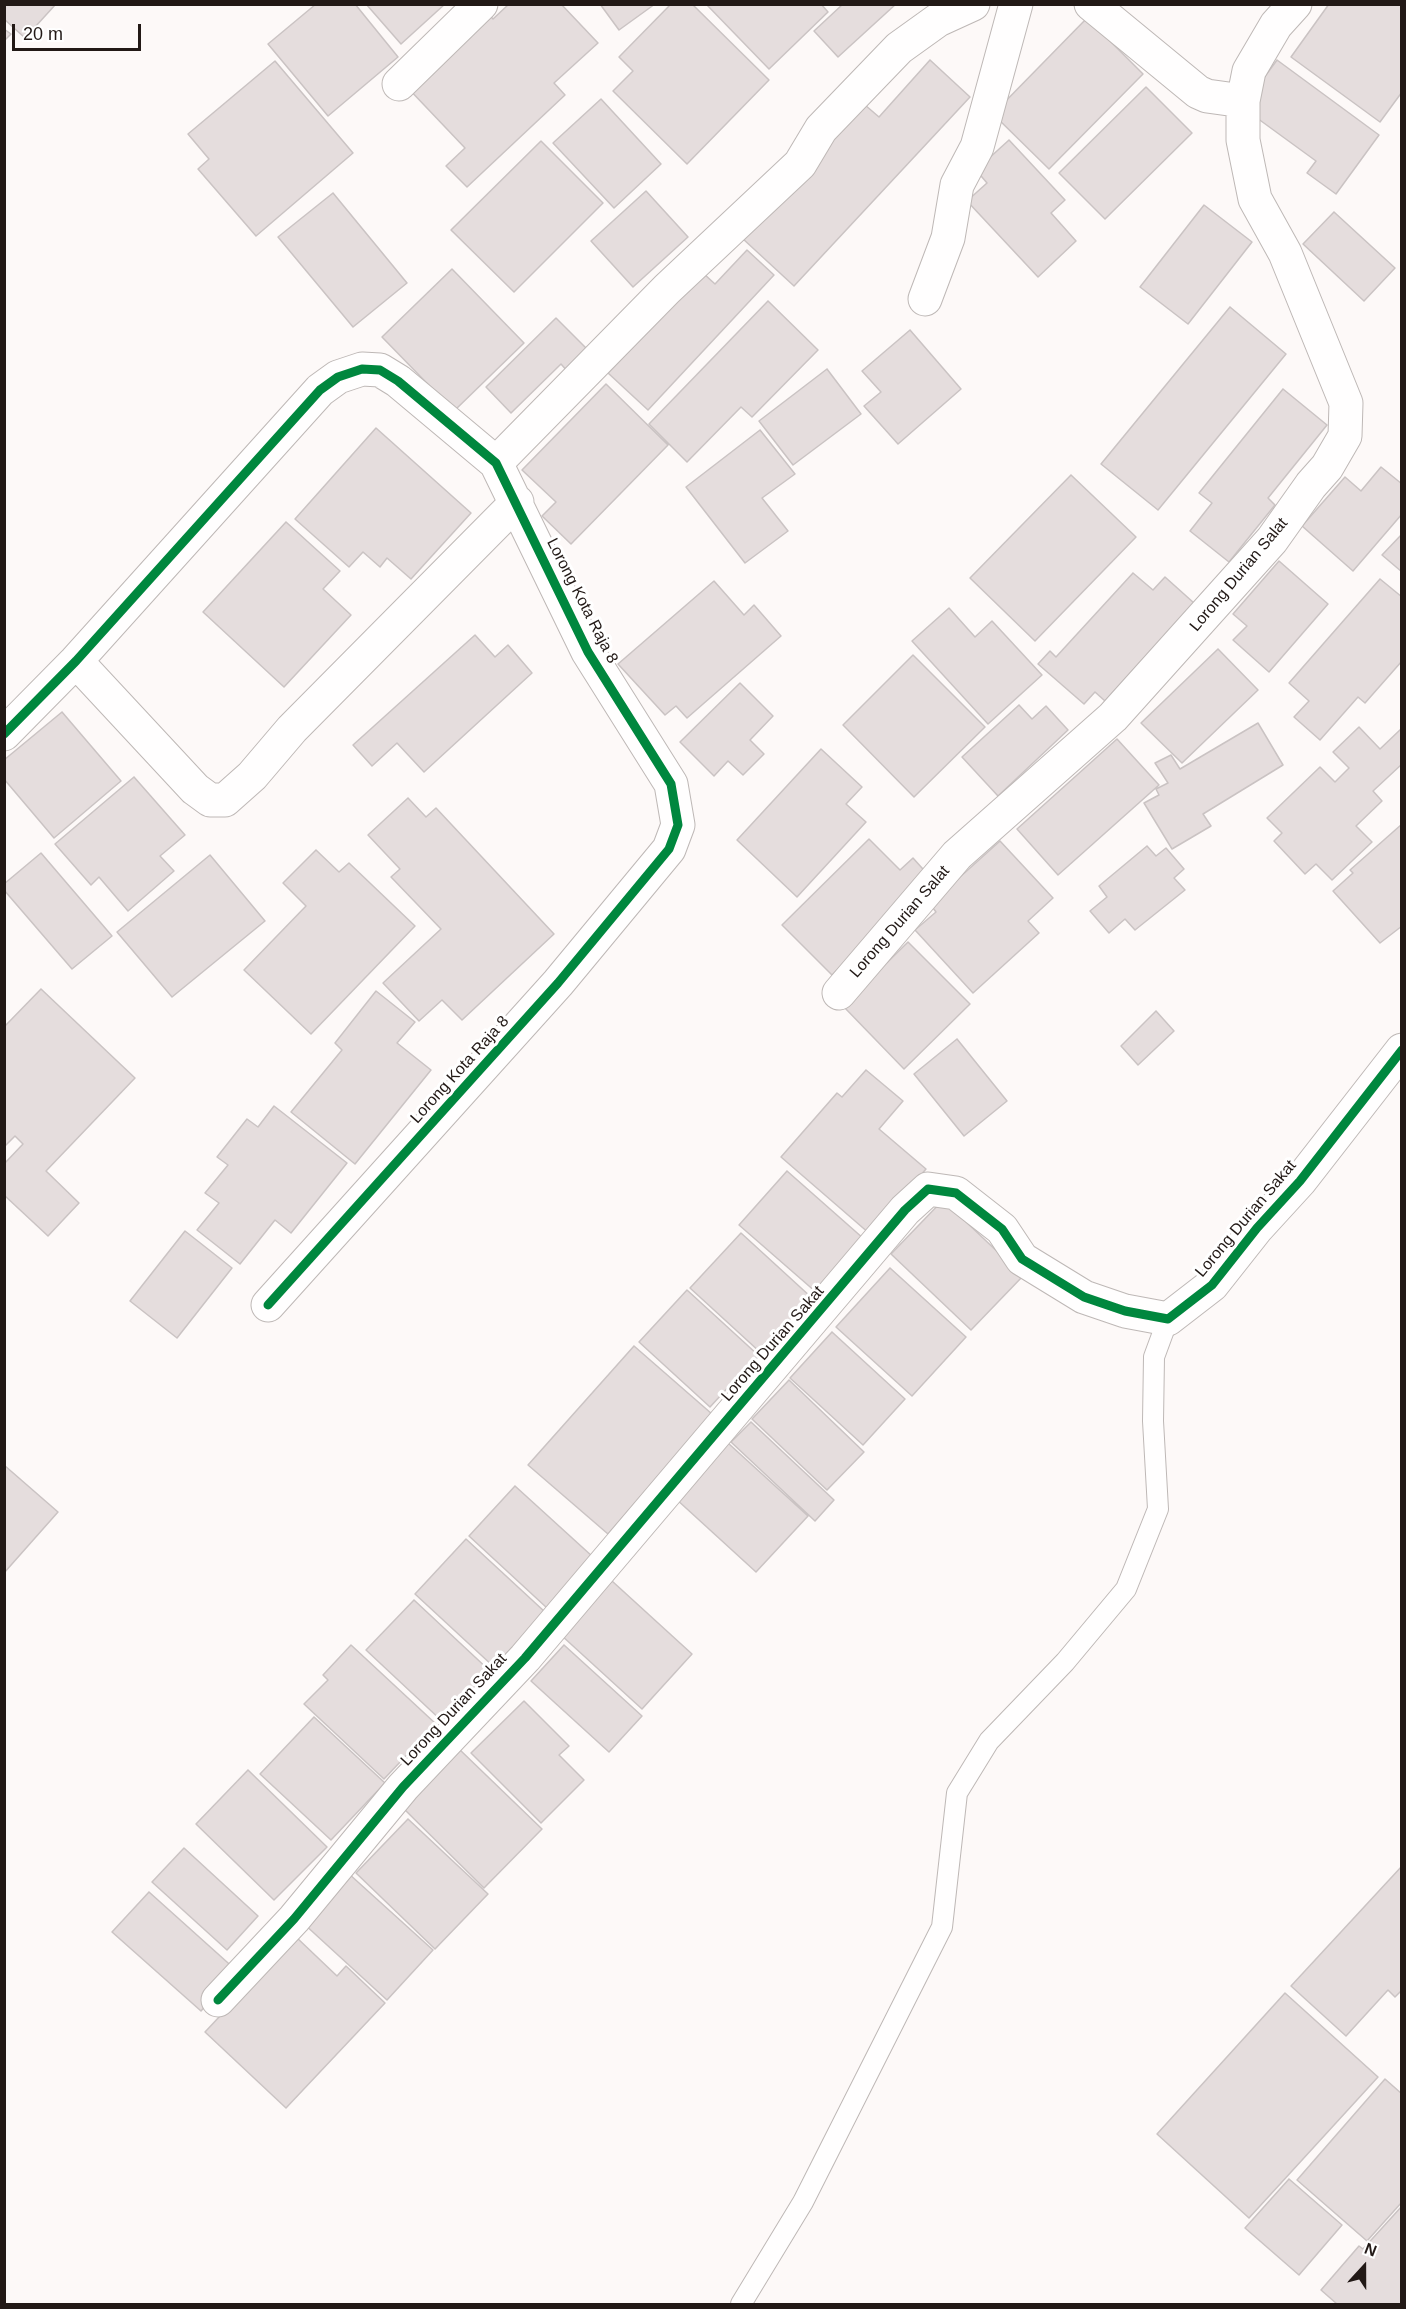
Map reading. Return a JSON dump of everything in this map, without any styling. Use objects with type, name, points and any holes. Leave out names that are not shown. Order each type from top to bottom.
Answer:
[{"type":"street","points":[[399,84],[482,4]]},
{"type":"street","points":[[496,463],[667,289],[800,164],[821,129],[899,48],[938,20],[973,4]]},
{"type":"street","points":[[925,299],[948,238],[957,185],[977,147],[1016,4]]},
{"type":"street","points":[[1091,4],[1198,92],[1207,96],[1243,101]]},
{"type":"street","name":"Lorong Durian Salat","points":[[839,993],[957,855],[1113,717],[1129,700],[1272,540],[1311,485],[1328,467],[1346,436],[1346,403],[1285,253],[1255,199],[1242,140],[1243,101],[1249,71],[1286,15]]},
{"type":"street","name":"Lorong Kota Raja 8","points":[[4,734],[76,661],[320,390],[338,377],[362,369],[380,370],[398,381],[496,463],[517,502],[588,652],[671,784],[678,825],[669,849],[558,983],[268,1305]]},
{"type":"street","points":[[76,661],[195,789],[210,800],[225,800],[252,776],[292,729],[517,502]]},
{"type":"street","name":"Lorong Durian Sakat","points":[[218,2000],[294,1919],[403,1787],[525,1658],[905,1210],[928,1189],[956,1193],[1002,1228],[1022,1259],[1084,1297],[1125,1311],[1168,1319],[1212,1286],[1257,1228],[1300,1181],[1401,1050]]},
{"type":"lane","points":[[741,2304],[803,2202],[942,1927],[957,1793],[989,1741],[1065,1662],[1126,1589],[1158,1509],[1153,1421],[1154,1357],[1168,1319]]},
{"type":"building","points":[[4,4],[56,4],[25,38],[4,19]]},
{"type":"building","points":[[316,4],[355,4],[398,57],[328,116],[268,44]]},
{"type":"building","points":[[366,4],[445,4],[401,44]]},
{"type":"building","points":[[509,4],[561,4],[598,43],[554,83],[565,95],[467,187],[446,166],[465,148],[406,86],[486,11],[493,19]]},
{"type":"building","points":[[600,4],[655,4],[619,30]]},
{"type":"building","points":[[671,4],[692,4],[769,80],[687,164],[613,91],[633,71],[619,57]]},
{"type":"building","points":[[706,4],[821,4],[828,12],[769,69]]},
{"type":"building","points":[[843,4],[896,4],[838,57],[814,31]]},
{"type":"building","points":[[1329,4],[1402,4],[1402,92],[1380,122],[1291,57]]},
{"type":"building","points":[[1087,18],[1143,74],[1049,169],[993,114]]},
{"type":"building","points":[[4,29],[11,34],[4,41]]},
{"type":"building","points":[[930,60],[970,97],[794,286],[742,238],[865,105],[879,117]]},
{"type":"building","points":[[1277,60],[1379,135],[1336,194],[1307,173],[1316,161],[1246,110],[1255,90]]},
{"type":"building","points":[[275,61],[353,153],[256,236],[198,169],[209,159],[188,134]]},
{"type":"building","points":[[1146,87],[1192,133],[1105,219],[1059,173]]},
{"type":"building","points":[[601,99],[661,164],[614,208],[553,143]]},
{"type":"building","points":[[1009,140],[1065,200],[1051,213],[1076,241],[1038,277],[967,201],[987,183],[976,170]]},
{"type":"building","points":[[541,141],[603,203],[514,292],[451,230]]},
{"type":"building","points":[[646,191],[688,237],[633,287],[591,241]]},
{"type":"building","points":[[333,193],[407,283],[353,327],[278,237]]},
{"type":"building","points":[[1204,205],[1252,242],[1188,324],[1140,287]]},
{"type":"building","points":[[1334,212],[1395,268],[1364,301],[1303,244]]},
{"type":"building","points":[[747,250],[774,275],[648,410],[608,373],[703,273],[715,284]]},
{"type":"building","points":[[452,269],[524,343],[454,411],[382,337]]},
{"type":"building","points":[[768,301],[818,350],[752,417],[741,407],[687,462],[649,424]]},
{"type":"building","points":[[1230,307],[1286,354],[1158,510],[1101,464]]},
{"type":"building","points":[[556,318],[589,351],[568,372],[561,364],[511,413],[486,387]]},
{"type":"building","points":[[910,330],[961,389],[898,444],[864,406],[881,392],[862,371]]},
{"type":"building","points":[[827,369],[861,414],[793,465],[759,421]]},
{"type":"building","points":[[606,384],[668,445],[571,544],[542,516],[556,502],[522,470]]},
{"type":"building","points":[[1283,389],[1327,425],[1268,498],[1275,505],[1229,562],[1190,531],[1212,503],[1199,493]]},
{"type":"building","points":[[376,428],[471,513],[411,579],[387,558],[380,567],[363,552],[349,567],[295,519]]},
{"type":"building","points":[[760,430],[795,474],[762,498],[788,531],[745,563],[686,487]]},
{"type":"building","points":[[1381,467],[1402,484],[1402,514],[1353,571],[1302,526],[1345,477],[1361,491]]},
{"type":"building","points":[[1071,475],[1136,537],[1035,641],[970,578]]},
{"type":"building","points":[[286,522],[340,571],[323,589],[351,615],[284,687],[203,612]]},
{"type":"building","points":[[1402,534],[1402,572],[1382,555]]},
{"type":"building","points":[[1279,561],[1328,604],[1269,672],[1233,640],[1247,626],[1233,614]]},
{"type":"building","points":[[1133,573],[1153,590],[1165,577],[1194,603],[1105,701],[1095,692],[1084,704],[1038,664],[1050,651],[1056,657]]},
{"type":"building","points":[[1380,579],[1402,597],[1402,661],[1365,703],[1358,697],[1320,740],[1294,717],[1309,701],[1289,683]]},
{"type":"building","points":[[714,581],[744,615],[754,605],[781,636],[687,718],[676,706],[665,715],[618,664]]},
{"type":"building","points":[[949,608],[975,637],[992,621],[1042,675],[988,724],[912,641]]},
{"type":"building","points":[[475,635],[495,657],[508,645],[532,673],[424,772],[397,743],[372,766],[353,745]]},
{"type":"building","points":[[1218,649],[1258,690],[1182,763],[1141,723]]},
{"type":"building","points":[[913,655],[985,727],[914,797],[843,725]]},
{"type":"building","points":[[740,683],[773,716],[750,740],[764,754],[743,775],[728,761],[714,776],[680,742]]},
{"type":"building","points":[[1019,705],[1032,719],[1046,706],[1068,730],[998,796],[962,757]]},
{"type":"building","points":[[62,712],[121,781],[54,838],[4,779],[4,760]]},
{"type":"building","points":[[1258,723],[1283,765],[1203,814],[1211,826],[1172,849],[1144,803],[1159,795],[1156,789],[1168,783],[1155,763],[1171,755],[1180,769]]},
{"type":"building","points":[[1359,727],[1380,749],[1402,728],[1402,764],[1373,791],[1382,801],[1356,826],[1372,842],[1332,880],[1316,864],[1305,874],[1274,841],[1282,833],[1267,818],[1320,767],[1335,782],[1349,768],[1333,752]]},
{"type":"building","points":[[1117,739],[1159,785],[1058,875],[1017,829]]},
{"type":"building","points":[[821,749],[862,787],[846,804],[866,822],[797,897],[737,840]]},
{"type":"building","points":[[134,777],[185,835],[160,856],[174,871],[128,911],[99,877],[91,885],[55,844]]},
{"type":"building","points":[[408,798],[426,817],[436,808],[554,934],[462,1020],[442,1000],[419,1021],[383,983],[441,929],[391,877],[400,869],[368,835]]},
{"type":"building","points":[[1402,824],[1402,926],[1380,943],[1333,891],[1353,873],[1350,870]]},
{"type":"building","points":[[869,839],[900,870],[913,858],[931,878],[832,975],[782,925]]},
{"type":"building","points":[[1000,841],[1053,898],[1028,921],[1039,933],[973,993],[915,930],[936,912],[930,904]]},
{"type":"building","points":[[1147,846],[1156,856],[1166,848],[1184,869],[1174,878],[1185,890],[1135,930],[1125,919],[1109,933],[1090,911],[1107,897],[1099,886]]},
{"type":"building","points":[[316,850],[339,872],[349,863],[415,926],[311,1034],[244,970],[306,906],[283,883]]},
{"type":"building","points":[[41,853],[112,936],[72,969],[4,890],[4,884]]},
{"type":"building","points":[[210,855],[265,921],[172,997],[117,932]]},
{"type":"building","points":[[908,942],[970,1004],[904,1069],[843,1006]]},
{"type":"building","points":[[41,989],[135,1078],[46,1171],[79,1203],[48,1236],[4,1195],[4,1164],[23,1144],[15,1136],[4,1147],[4,1027]]},
{"type":"building","points":[[376,991],[415,1022],[397,1043],[431,1070],[355,1164],[291,1112],[342,1050],[335,1043]]},
{"type":"building","points":[[1156,1011],[1174,1031],[1138,1065],[1121,1046]]},
{"type":"building","points":[[957,1039],[1007,1101],[964,1136],[914,1074]]},
{"type":"building","points":[[866,1070],[903,1101],[879,1129],[926,1169],[870,1234],[781,1157],[837,1093],[842,1097]]},
{"type":"building","points":[[274,1106],[347,1163],[291,1233],[275,1220],[240,1264],[197,1230],[219,1203],[205,1193],[228,1165],[217,1157],[247,1119],[258,1127]]},
{"type":"building","points":[[787,1171],[864,1239],[817,1293],[739,1225]]},
{"type":"building","points":[[943,1200],[1023,1276],[971,1330],[891,1254]]},
{"type":"building","points":[[185,1231],[232,1268],[177,1338],[130,1301]]},
{"type":"building","points":[[741,1233],[812,1298],[761,1353],[690,1288]]},
{"type":"building","points":[[890,1268],[966,1337],[912,1396],[836,1327]]},
{"type":"building","points":[[687,1290],[758,1355],[710,1407],[639,1342]]},
{"type":"building","points":[[832,1332],[905,1399],[863,1445],[790,1378]]},
{"type":"building","points":[[634,1346],[712,1414],[608,1534],[528,1465]]},
{"type":"building","points":[[789,1380],[864,1452],[827,1490],[752,1419]]},
{"type":"building","points":[[751,1422],[834,1500],[815,1521],[731,1442]]},
{"type":"building","points":[[728,1443],[808,1516],[756,1572],[675,1498]]},
{"type":"building","points":[[4,1465],[58,1512],[4,1573]]},
{"type":"building","points":[[515,1486],[593,1557],[547,1608],[469,1536]]},
{"type":"building","points":[[466,1539],[545,1612],[494,1667],[415,1594]]},
{"type":"building","points":[[612,1581],[692,1654],[642,1709],[561,1635]]},
{"type":"building","points":[[414,1600],[491,1672],[443,1722],[366,1650]]},
{"type":"building","points":[[351,1645],[436,1724],[384,1779],[304,1704],[328,1680],[323,1675]]},
{"type":"building","points":[[564,1645],[642,1716],[609,1752],[531,1681]]},
{"type":"building","points":[[524,1701],[569,1746],[559,1755],[584,1780],[541,1823],[471,1753]]},
{"type":"building","points":[[314,1717],[385,1783],[331,1840],[260,1774]]},
{"type":"building","points":[[458,1748],[542,1829],[484,1888],[401,1806]]},
{"type":"building","points":[[248,1770],[327,1847],[274,1900],[196,1824]]},
{"type":"building","points":[[408,1819],[488,1894],[435,1949],[356,1873]]},
{"type":"building","points":[[184,1848],[258,1916],[227,1950],[152,1882]]},
{"type":"building","points":[[1402,1866],[1402,1990],[1395,1997],[1388,1990],[1346,2036],[1291,1986]]},
{"type":"building","points":[[348,1873],[433,1950],[387,2000],[303,1923]]},
{"type":"building","points":[[149,1892],[237,1971],[201,2011],[112,1932]]},
{"type":"building","points":[[295,1936],[337,1976],[346,1966],[385,2003],[286,2108],[205,2032]]},
{"type":"building","points":[[1285,1993],[1378,2077],[1249,2218],[1157,2134]]},
{"type":"building","points":[[1385,2079],[1402,2094],[1402,2202],[1367,2241],[1297,2180]]},
{"type":"building","points":[[1289,2179],[1342,2225],[1299,2275],[1245,2228]]},
{"type":"building","points":[[1402,2206],[1402,2304],[1337,2304],[1321,2290],[1359,2246],[1363,2249]]},
{"type":"cycle path","points":[[4,734],[76,661],[320,390],[338,377],[362,369],[380,370],[398,381],[496,463],[588,652],[671,784],[678,825],[669,849],[558,983],[268,1305]]},
{"type":"cycle path","points":[[218,2000],[294,1919],[403,1787],[525,1658],[905,1210],[928,1189],[956,1193],[1002,1229],[1022,1259],[1084,1297],[1125,1311],[1168,1319],[1212,1285],[1257,1228],[1300,1181],[1402,1050]]}]
